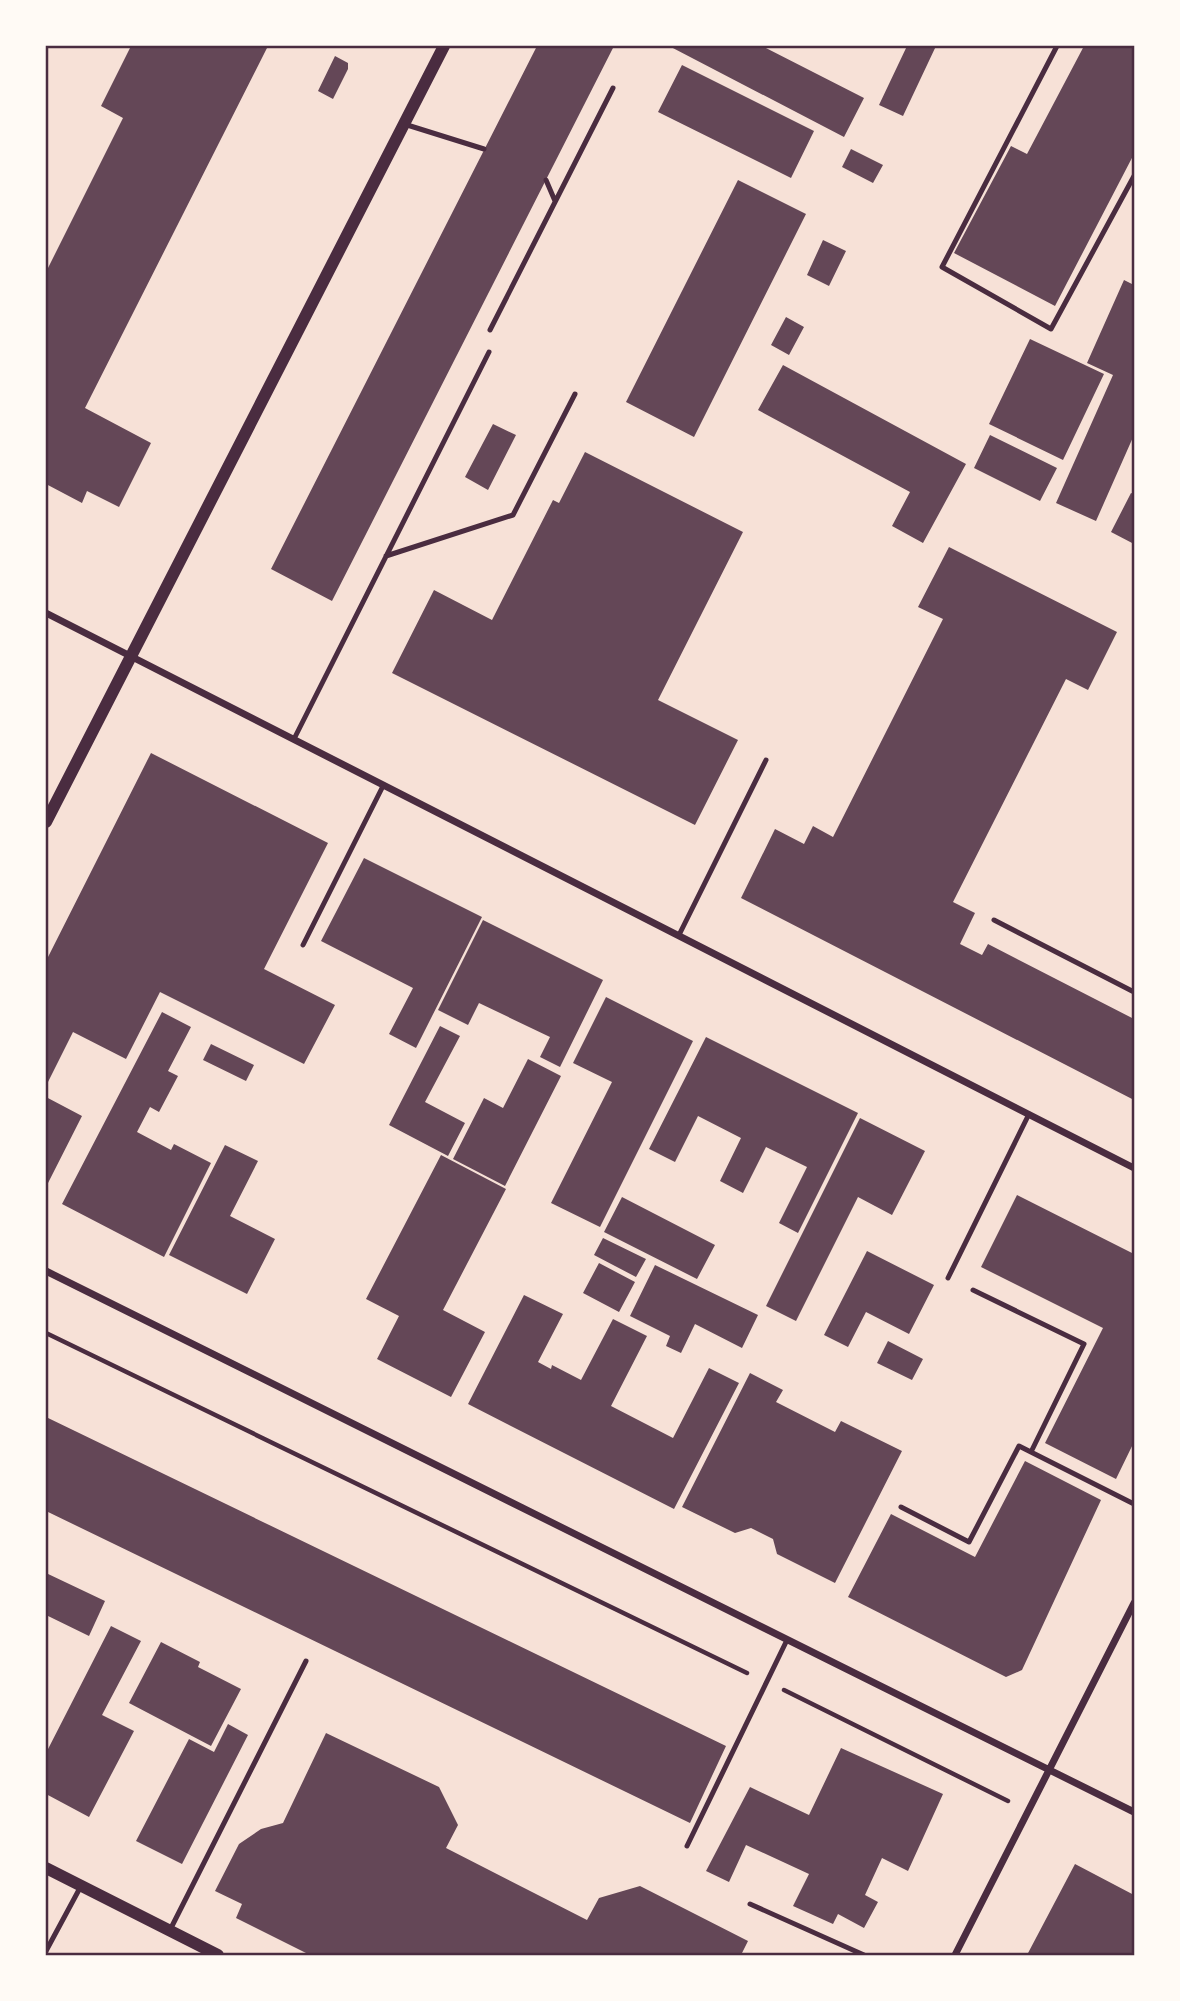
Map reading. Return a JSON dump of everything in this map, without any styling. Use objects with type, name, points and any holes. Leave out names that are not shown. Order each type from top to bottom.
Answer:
[{"type":"street","points":[[46,822],[444,46]]},
{"type":"street","points":[[46,613],[1135,1168]]},
{"type":"street","points":[[46,1271],[1135,1812]]},
{"type":"street","points":[[955,1955],[1135,1603]]},
{"type":"street","points":[[46,1868],[218,1955]]},
{"type":"lane","points":[[1057,46],[942,267],[1051,329],[1135,176]]},
{"type":"lane","points":[[490,330],[613,88]]},
{"type":"lane","points":[[404,124],[484,149]]},
{"type":"lane","points":[[546,180],[555,201]]},
{"type":"lane","points":[[294,739],[489,352]]},
{"type":"lane","points":[[386,556],[513,514],[575,394]]},
{"type":"lane","points":[[679,936],[766,761]]},
{"type":"lane","points":[[303,945],[383,786]]},
{"type":"lane","points":[[994,920],[1135,992]]},
{"type":"lane","points":[[948,1278],[1030,1114]]},
{"type":"lane","points":[[973,1290],[1084,1344],[1031,1452]]},
{"type":"lane","points":[[901,1507],[969,1542],[1019,1446],[1135,1504]]},
{"type":"lane","points":[[687,1846],[787,1640]]},
{"type":"lane","points":[[170,1931],[306,1661]]},
{"type":"lane","points":[[46,1951],[81,1886]]},
{"type":"lane","points":[[750,1904],[864,1955]]},
{"type":"path","points":[[46,1333],[1028,1811]]},
{"type":"building","points":[[131,46],[268,46],[85,408],[151,443],[119,507],[87,491],[82,503],[46,484],[46,272],[123,118],[101,106]]},
{"type":"building","points":[[537,46],[614,46],[332,601],[271,569]]},
{"type":"building","points":[[669,46],[762,46],[864,98],[844,137]]},
{"type":"building","points":[[907,46],[936,46],[903,116],[879,105]]},
{"type":"building","points":[[1084,46],[1134,46],[1134,154],[1055,306],[954,253],[1011,146],[1027,154]]},
{"type":"building","points":[[335,56],[348,63],[348,69],[333,99],[318,91]]},
{"type":"building","points":[[682,65],[814,131],[791,178],[658,112]]},
{"type":"building","points":[[851,149],[883,165],[873,183],[842,167]]},
{"type":"building","points":[[738,180],[806,214],[694,437],[626,402]]},
{"type":"building","points":[[823,240],[846,251],[829,286],[807,275]]},
{"type":"building","points":[[1124,280],[1134,285],[1134,435],[1096,521],[1056,503],[1113,375],[1087,363]]},
{"type":"building","points":[[786,317],[804,327],[789,355],[771,345]]},
{"type":"building","points":[[1030,339],[1104,374],[1063,460],[989,424]]},
{"type":"building","points":[[783,365],[966,464],[923,543],[892,526],[910,492],[758,410]]},
{"type":"building","points":[[493,424],[516,435],[488,490],[465,477]]},
{"type":"building","points":[[990,435],[1057,468],[1040,501],[974,468]]},
{"type":"building","points":[[585,452],[743,532],[658,700],[738,740],[695,825],[392,673],[434,590],[492,620],[553,500],[559,503]]},
{"type":"building","points":[[1131,493],[1134,494],[1134,544],[1111,532]]},
{"type":"building","points":[[949,547],[1117,632],[1088,690],[1066,679],[953,902],[975,913],[960,944],[982,955],[988,944],[1134,1019],[1134,1100],[741,898],[775,829],[804,844],[813,826],[833,837],[943,619],[918,607]]},
{"type":"building","points":[[151,753],[328,843],[264,969],[335,1005],[304,1064],[160,992],[126,1059],[73,1032],[46,1086],[46,961]]},
{"type":"building","points":[[364,858],[482,917],[416,1048],[389,1034],[413,988],[321,941]]},
{"type":"building","points":[[483,920],[603,980],[560,1067],[540,1057],[550,1037],[479,1003],[468,1025],[438,1010]]},
{"type":"building","points":[[606,997],[693,1041],[600,1227],[551,1203],[612,1082],[573,1063]]},
{"type":"building","points":[[162,1012],[191,1027],[168,1071],[178,1076],[159,1112],[150,1107],[137,1132],[171,1150],[174,1144],[211,1163],[164,1257],[62,1204]]},
{"type":"building","points":[[440,1026],[460,1036],[425,1102],[465,1123],[448,1156],[389,1125]]},
{"type":"building","points":[[706,1037],[858,1113],[798,1233],[779,1223],[807,1167],[766,1147],[743,1193],[720,1181],[741,1138],[698,1116],[675,1162],[649,1149]]},
{"type":"building","points":[[211,1044],[254,1065],[246,1081],[203,1060]]},
{"type":"building","points":[[528,1059],[561,1076],[505,1186],[453,1159],[484,1098],[503,1108]]},
{"type":"building","points":[[46,1097],[82,1116],[46,1187]]},
{"type":"building","points":[[860,1118],[925,1151],[892,1215],[858,1197],[796,1321],[766,1306]]},
{"type":"building","points":[[225,1145],[258,1161],[230,1216],[275,1239],[247,1294],[169,1255]]},
{"type":"building","points":[[441,1155],[506,1189],[443,1310],[485,1332],[451,1397],[377,1359],[399,1316],[366,1299]]},
{"type":"building","points":[[1017,1195],[1134,1254],[1134,1442],[1116,1479],[1045,1443],[1103,1328],[981,1267]]},
{"type":"building","points":[[622,1197],[715,1245],[697,1279],[604,1232]]},
{"type":"building","points":[[603,1238],[646,1259],[636,1277],[594,1255]]},
{"type":"building","points":[[867,1251],[934,1285],[909,1334],[866,1312],[848,1347],[824,1335]]},
{"type":"building","points":[[599,1263],[635,1282],[619,1312],[583,1293]]},
{"type":"building","points":[[655,1265],[758,1315],[742,1348],[695,1324],[681,1353],[666,1346],[670,1336],[630,1316]]},
{"type":"building","points":[[524,1295],[563,1314],[538,1362],[551,1369],[552,1365],[581,1380],[613,1319],[647,1336],[611,1406],[673,1438],[709,1368],[739,1383],[674,1509],[468,1404]]},
{"type":"building","points":[[888,1341],[923,1359],[912,1380],[877,1363]]},
{"type":"building","points":[[750,1373],[783,1390],[776,1402],[835,1432],[841,1421],[902,1451],[835,1583],[777,1554],[773,1539],[751,1528],[735,1533],[682,1507]]},
{"type":"building","points":[[46,1417],[726,1746],[690,1823],[46,1511]]},
{"type":"building","points":[[1025,1461],[1101,1500],[1022,1670],[1006,1677],[848,1597],[891,1514],[975,1557]]},
{"type":"building","points":[[46,1573],[105,1601],[89,1636],[46,1615]]},
{"type":"building","points":[[111,1626],[141,1641],[102,1715],[134,1731],[89,1817],[46,1794],[46,1753]]},
{"type":"building","points":[[161,1642],[200,1662],[198,1667],[241,1689],[211,1746],[129,1703]]},
{"type":"building","points":[[228,1724],[248,1735],[182,1864],[136,1841],[189,1739],[214,1752]]},
{"type":"building","points":[[326,1733],[439,1787],[458,1825],[446,1848],[587,1920],[599,1898],[640,1886],[748,1941],[741,1955],[310,1955],[236,1918],[242,1904],[215,1891],[239,1844],[261,1829],[283,1823]]},
{"type":"building","points":[[841,1748],[943,1794],[908,1871],[882,1858],[865,1895],[878,1902],[864,1928],[838,1914],[833,1924],[793,1906],[809,1874],[746,1845],[729,1882],[706,1871],[750,1787],[809,1815]]},
{"type":"building","points":[[1075,1864],[1134,1895],[1134,1955],[1027,1955]]}]
